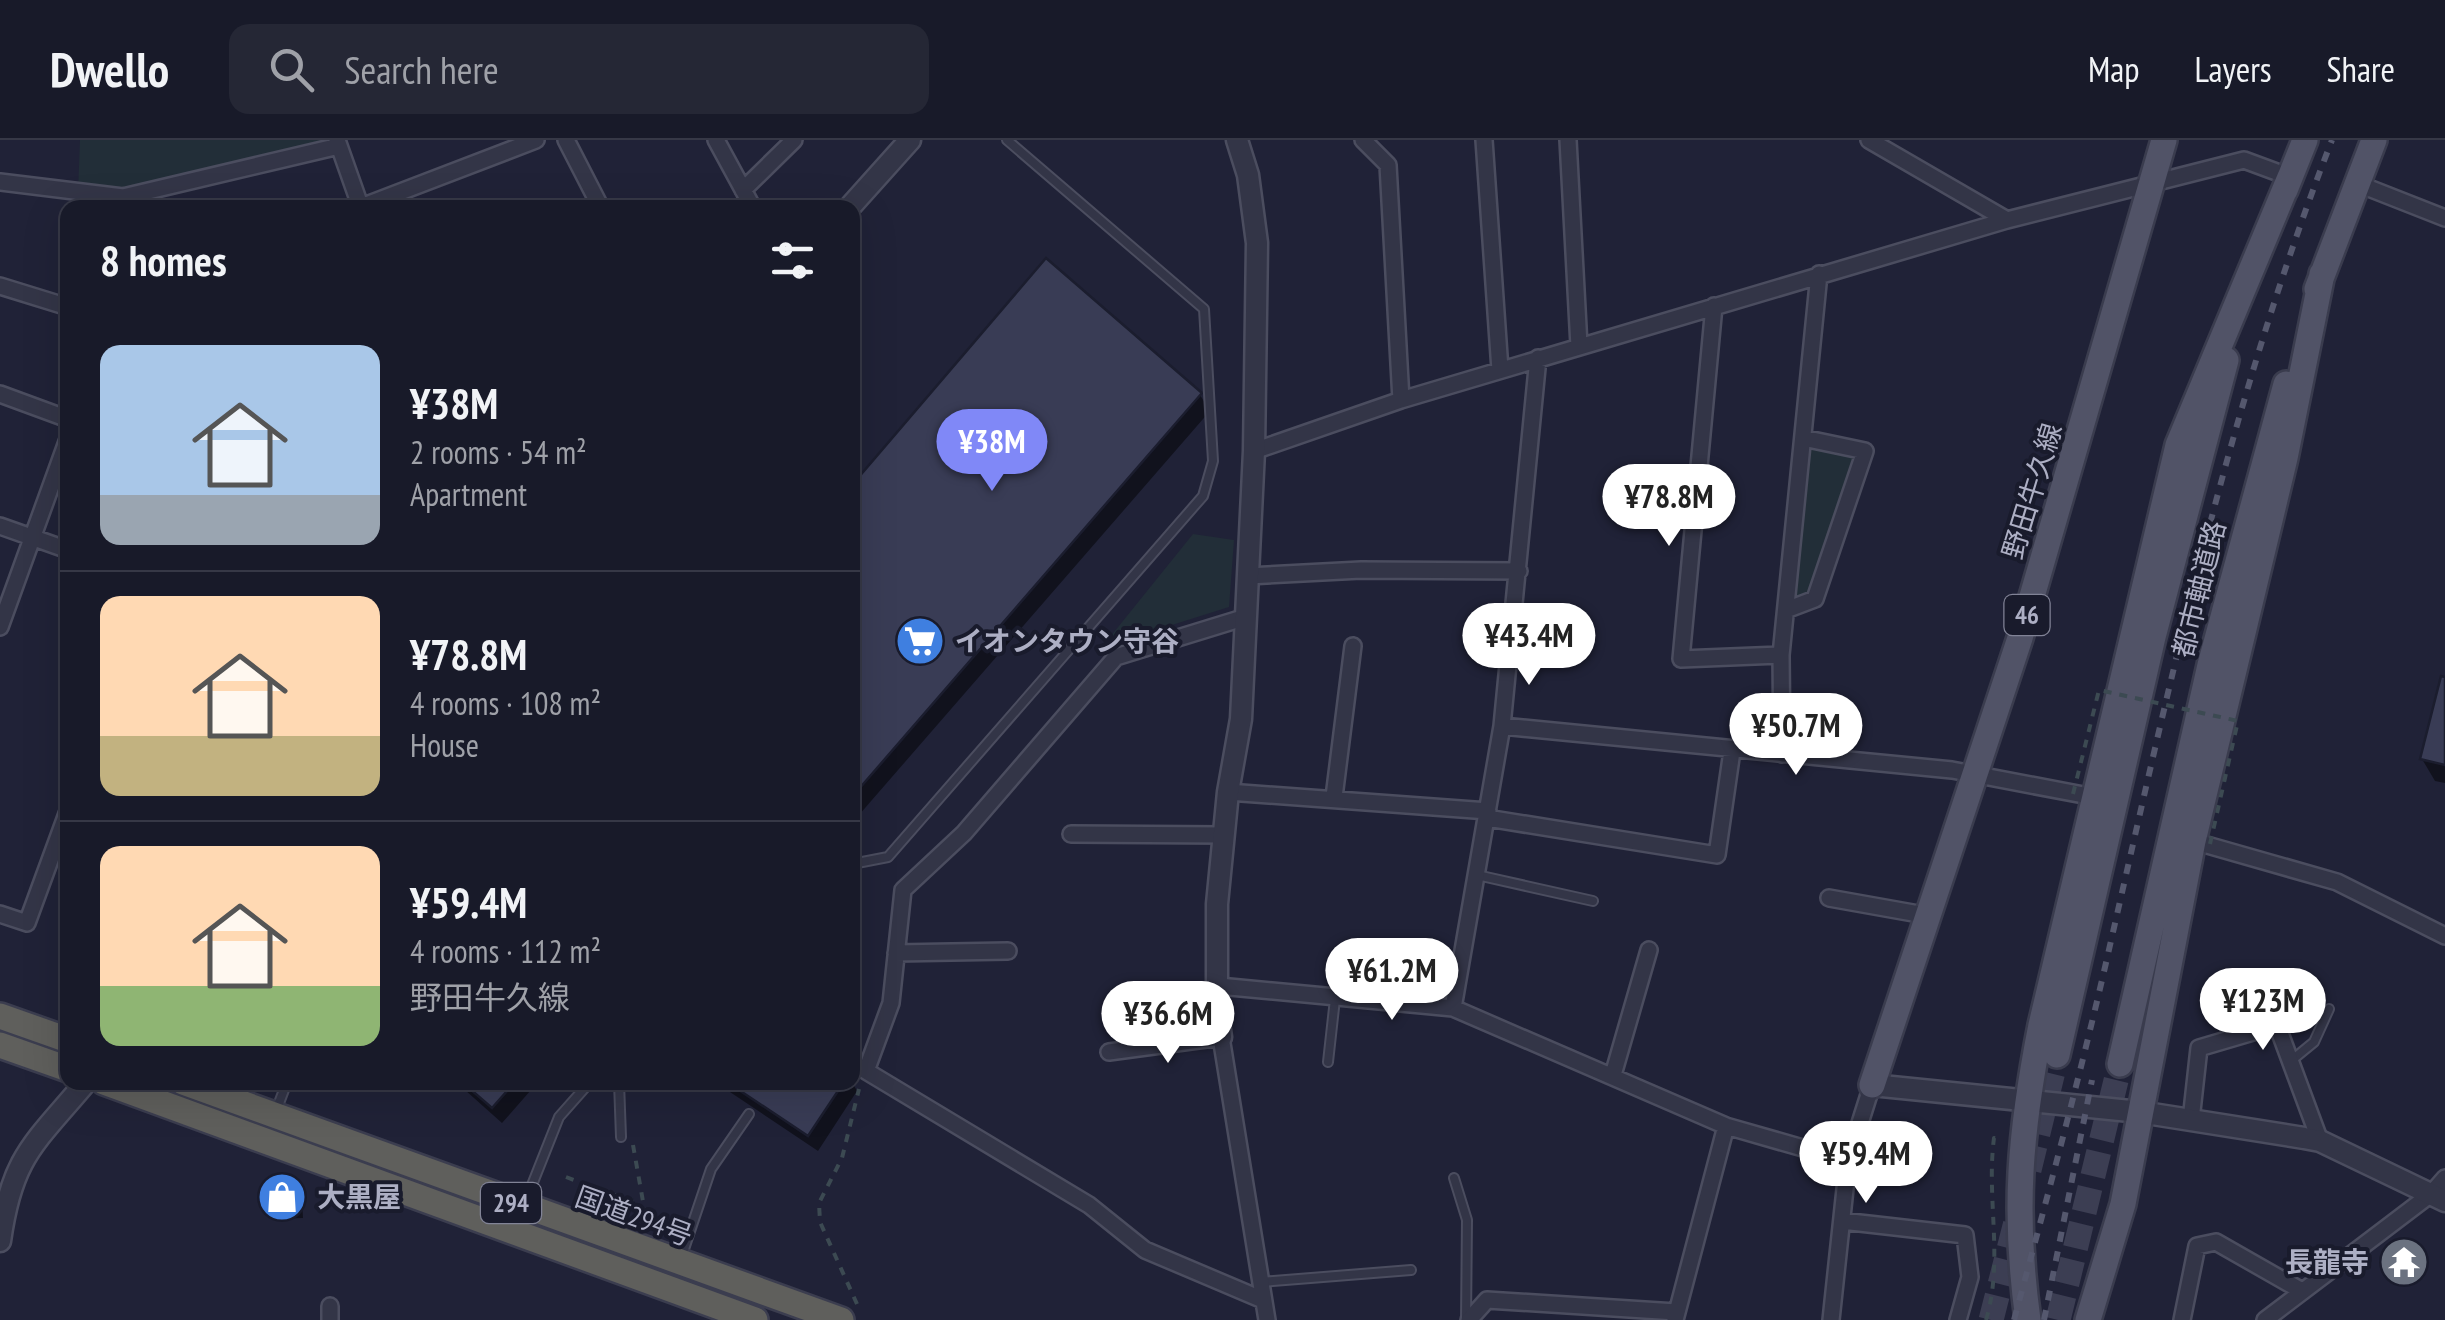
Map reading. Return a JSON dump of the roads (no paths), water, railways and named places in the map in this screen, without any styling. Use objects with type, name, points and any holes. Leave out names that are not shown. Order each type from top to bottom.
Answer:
[{"type":"highway","points":[[0,1016],[60,1037]]},
{"type":"highway","points":[[0,1045],[60,1066]]},
{"type":"highway","name":"国道294号","points":[[126,1090],[753,1320]]},
{"type":"highway","name":"国道294号","points":[[204,1090],[764,1294],[850,1314]]},
{"type":"main road","name":"野田牛久線","points":[[1872,1085],[1930,916],[2080,436],[2164,140]]},
{"type":"main road","name":"都市軸道路","points":[[2057,1055],[2200,448],[2238,322],[2305,140]]},
{"type":"main road","name":"都市軸道路","points":[[2120,1064],[2215,646],[2262,462],[2322,274],[2374,140]]},
{"type":"main road","points":[[2028,1320],[2017,1227],[2026,1099],[2083,795],[2178,445],[2290,176]]},
{"type":"main road","points":[[2088,1320],[2123,1204],[2140,1112],[2286,458],[2322,274]]},
{"type":"street","points":[[379,200],[536,140]]},
{"type":"street","points":[[566,140],[597,200]]},
{"type":"street","points":[[716,140],[749,200]]},
{"type":"street","points":[[744,190],[794,140]]},
{"type":"street","points":[[855,200],[910,140]]},
{"type":"street","points":[[1237,140],[1248,174],[1257,243],[1254,451],[1241,719],[1224,834],[1216,1010],[1267,1320]]},
{"type":"street","points":[[1363,140],[1388,164],[1401,400]]},
{"type":"street","points":[[1484,140],[1500,370]]},
{"type":"street","points":[[1568,140],[1578,346]]},
{"type":"street","points":[[1869,140],[2007,220]]},
{"type":"street","points":[[0,182],[123,197],[338,143],[358,200]]},
{"type":"street","points":[[1254,451],[1401,400],[2007,220],[2149,188],[2244,160],[2290,176]]},
{"type":"street","points":[[2356,182],[2444,216]]},
{"type":"street","points":[[1782,754],[1782,655],[1820,274]]},
{"type":"street","points":[[0,286],[60,304]]},
{"type":"street","points":[[1714,306],[1681,660],[1782,655]]},
{"type":"street","points":[[1454,1008],[1502,726],[1538,358]]},
{"type":"street","points":[[0,394],[60,416]]},
{"type":"street","points":[[1786,610],[1815,598],[1865,451],[1803,438]]},
{"type":"street","points":[[0,628],[60,461]]},
{"type":"street","points":[[0,526],[60,547]]},
{"type":"street","points":[[1248,576],[1361,570],[1519,570]]},
{"type":"street","points":[[1246,618],[1116,657],[964,833],[903,890],[891,1003],[866,1071],[1089,1205],[1145,1250],[1264,1300]]},
{"type":"street","points":[[1334,797],[1354,646]]},
{"type":"street","points":[[1502,726],[1952,770],[1974,778],[2083,795]]},
{"type":"street","points":[[1228,792],[1334,797],[1488,814],[1717,855],[1732,751]]},
{"type":"street","points":[[1071,834],[1224,834]]},
{"type":"street","points":[[0,914],[27,923],[60,835]]},
{"type":"street","points":[[2201,843],[2336,882],[2445,936]]},
{"type":"street","points":[[1829,898],[1930,916]]},
{"type":"street","points":[[1613,1075],[1649,950]]},
{"type":"street","points":[[896,953],[1008,951]]},
{"type":"street","points":[[1219,986],[1454,1008],[1726,1126],[1848,1162]]},
{"type":"street","points":[[2191,1120],[2199,1048],[2277,1025],[2320,1142]]},
{"type":"street","points":[[1110,1052],[1221,1037]]},
{"type":"street","points":[[1830,1320],[1848,1162],[1872,1085],[2140,1112],[2320,1142],[2440,1191]]},
{"type":"street","points":[[0,1241],[2,1208],[24,1153],[79,1090]]},
{"type":"street","points":[[1468,1320],[1487,1300],[1676,1316],[1726,1126]]},
{"type":"street","points":[[2265,1320],[2440,1191]]},
{"type":"street","points":[[1842,1220],[1965,1235],[1970,1277],[1958,1320]]},
{"type":"street","points":[[2182,1320],[2196,1246],[2216,1242],[2302,1292]]},
{"type":"street","points":[[753,1320],[764,1294]]},
{"type":"lane","points":[[860,863],[888,858],[1202,496],[1212,461],[1204,309],[1007,140]]},
{"type":"lane","points":[[1477,875],[1593,901]]},
{"type":"lane","points":[[1328,1062],[1336,994]]},
{"type":"lane","points":[[2290,1062],[2314,1042],[2329,1008]]},
{"type":"lane","points":[[274,1116],[284,1090]]},
{"type":"lane","points":[[524,1208],[560,1117],[583,1090]]},
{"type":"lane","points":[[619,1090],[621,1137]]},
{"type":"lane","points":[[678,1264],[711,1169],[749,1114]]},
{"type":"lane","points":[[1454,1178],[1467,1220],[1468,1320]]},
{"type":"lane","points":[[1261,1282],[1411,1270]]},
{"type":"tunnel","points":[[2029,1170],[2057,1055]]},
{"type":"tunnel","points":[[2058,1320],[2120,1064]]},
{"type":"tunnel","points":[[1991,1320],[2017,1218]]},
{"type":"railway","points":[[2014,1320],[2086,1046],[2232,441],[2295,239],[2332,140]]},
{"type":"railway","points":[[2044,1320],[2092,1080]]},
{"type":"place","name":"イオンタウン守谷","points":[[920,641]]},
{"type":"place","name":"大黒屋","points":[[282,1197]]},
{"type":"place","name":"長龍寺","points":[[2404,1262]]}]
